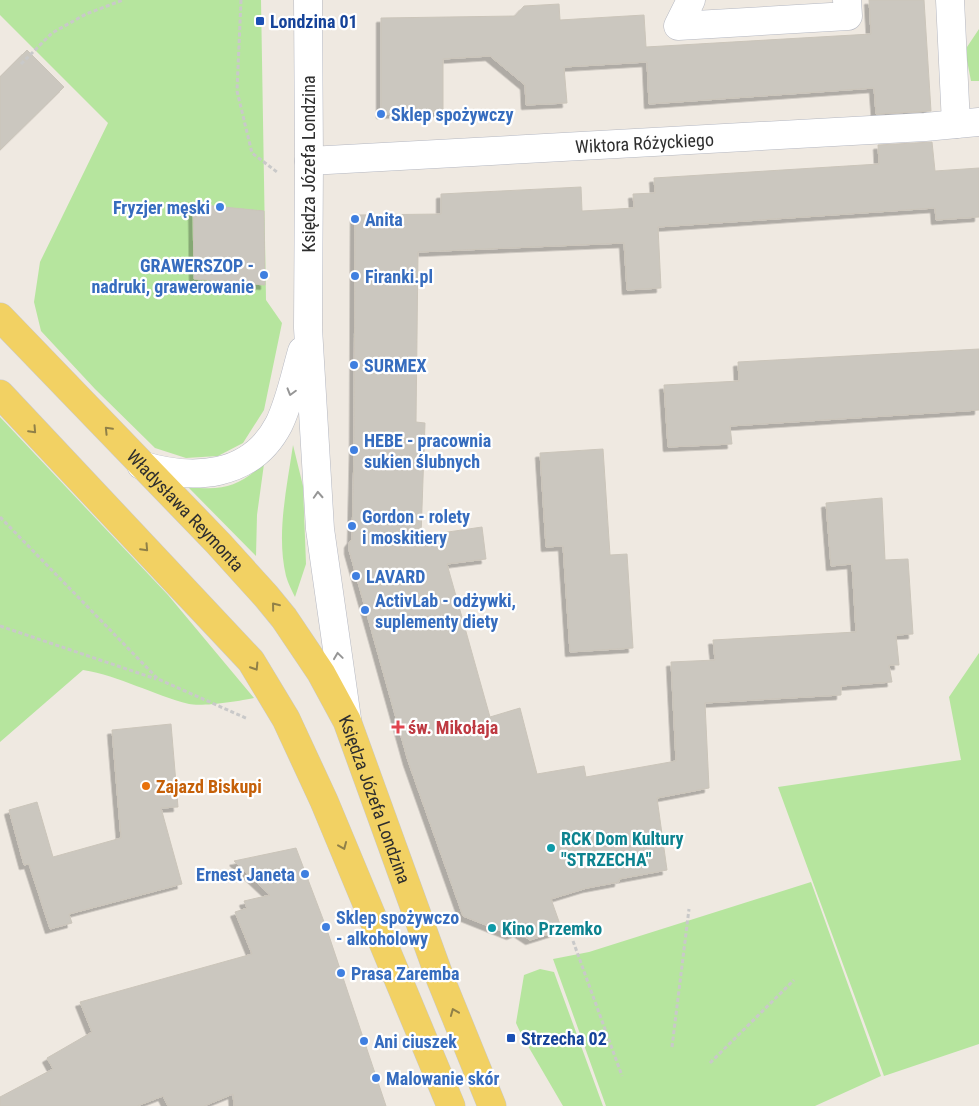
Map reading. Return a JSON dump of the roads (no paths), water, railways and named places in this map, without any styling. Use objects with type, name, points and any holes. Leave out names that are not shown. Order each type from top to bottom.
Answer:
[{"type":"main road","name":"Władysława Reymonta","points":[[0,317],[218,543],[284,618],[321,673],[347,722]]},
{"type":"main road","points":[[0,394],[251,661],[286,719],[324,801],[451,1106]]},
{"type":"main road","name":"Księdza Józefa Londzina","points":[[347,722],[440,978],[492,1106]]},
{"type":"street","name":"Księdza Józefa Londzina","points":[[308,0],[308,328],[320,529],[347,722]]},
{"type":"street","points":[[691,0],[678,26],[848,16],[847,0]]},
{"type":"street","points":[[950,0],[968,123]]},
{"type":"street","name":"Wiktora Różyckiego","points":[[309,161],[968,123]]},
{"type":"street","name":"Księdza Józefa Londzina","points":[[141,465],[181,474],[211,473],[236,466],[254,454],[272,435],[285,409],[308,328]]},
{"type":"place","name":"Londzina 01","points":[[260,21]]},
{"type":"place","name":"Sklep spożywczy","points":[[381,114]]},
{"type":"place","name":"Fryzjer męski","points":[[220,207]]},
{"type":"place","name":"Anita","points":[[355,219]]},
{"type":"place","name":"GRAWERSZOP - nadruki, grawerowanie","points":[[264,275]]},
{"type":"place","name":"Firanki.pl","points":[[355,276]]},
{"type":"place","name":"SURMEX","points":[[354,365]]},
{"type":"place","name":"HEBE - pracownia sukien ślubnych","points":[[354,450]]},
{"type":"place","name":"Gordon - rolety i moskitiery","points":[[352,526]]},
{"type":"place","name":"LAVARD","points":[[356,576]]},
{"type":"place","name":"ActivLab - odżywki, suplementy diety","points":[[365,610]]},
{"type":"place","name":"św. Mikołaja","points":[[398,727]]},
{"type":"place","name":"Zajazd Biskupi","points":[[146,786]]},
{"type":"place","name":"RCK Dom Kultury \"STRZECHA\"","points":[[551,848]]},
{"type":"place","name":"Ernest Janeta","points":[[305,874]]},
{"type":"place","name":"Sklep spożywczo - alkoholowy","points":[[326,927]]},
{"type":"place","name":"Kino Przemko","points":[[492,928]]},
{"type":"place","name":"Prasa Zaremba","points":[[341,973]]},
{"type":"place","name":"Strzecha 02","points":[[511,1038]]},
{"type":"place","name":"Ani ciuszek","points":[[364,1041]]},
{"type":"place","name":"Malowanie skór","points":[[376,1078]]}]
